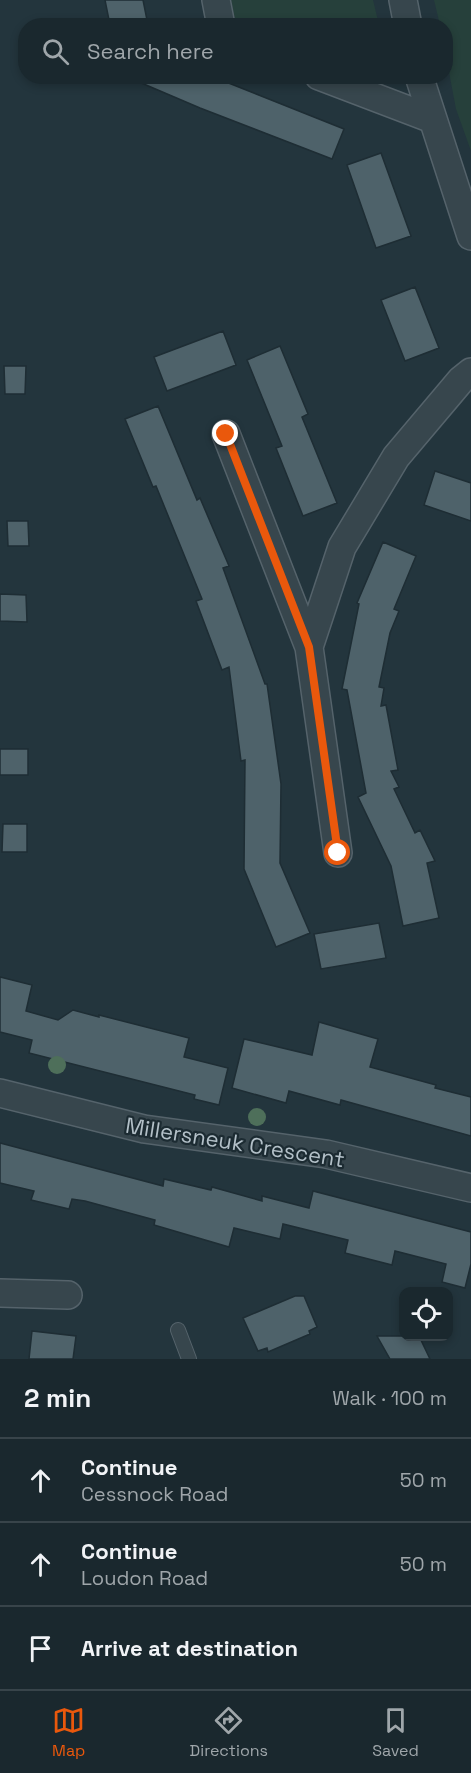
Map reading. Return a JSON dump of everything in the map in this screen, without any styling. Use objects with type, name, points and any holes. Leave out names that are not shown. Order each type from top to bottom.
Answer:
[{"type":"street","points":[[216,0],[219,18]]},
{"type":"street","points":[[403,0],[406,18]]},
{"type":"street","points":[[340,84],[432,119]]},
{"type":"street","points":[[421,84],[471,236]]},
{"type":"street","points":[[309,647],[342,547],[396,457],[461,380],[471,372]]},
{"type":"street","points":[[226,434],[309,647],[338,853]]},
{"type":"street","name":"Millersneuk Crescent","points":[[0,1093],[144,1129],[326,1154],[471,1188]]},
{"type":"street","points":[[0,1293],[68,1295]]},
{"type":"lane","points":[[178,1330],[189,1359]]},
{"type":"green space","points":[[231,0],[373,0],[377,18],[235,18]]},
{"type":"green space","points":[[434,0],[471,0],[471,151],[456,109],[451,84],[453,18],[438,18]]},
{"type":"building","points":[[105,0],[143,0],[147,18],[109,18]]},
{"type":"building","points":[[144,84],[231,84],[344,129],[332,159]]},
{"type":"building","points":[[381,153],[411,236],[376,248],[347,165]]},
{"type":"building","points":[[415,287],[439,348],[405,361],[381,300]]},
{"type":"building","points":[[223,331],[236,365],[167,391],[154,357]]},
{"type":"building","points":[[280,346],[308,414],[302,417],[337,503],[303,516],[276,448],[282,446],[247,360]]},
{"type":"building","points":[[4,366],[26,366],[25,394],[5,394]]},
{"type":"building","points":[[158,406],[197,500],[200,498],[229,566],[223,568],[265,684],[267,684],[281,784],[280,863],[310,933],[276,947],[244,869],[245,760],[241,761],[229,667],[222,670],[196,601],[202,599],[156,486],[153,487],[125,419]]},
{"type":"building","points":[[435,471],[471,483],[471,521],[424,505]]},
{"type":"building","points":[[7,521],[28,521],[29,546],[8,546]]},
{"type":"building","points":[[383,542],[416,556],[394,609],[399,611],[390,633],[379,687],[384,688],[381,706],[386,705],[398,770],[391,771],[399,787],[394,789],[415,833],[420,830],[435,861],[427,863],[439,918],[403,926],[391,866],[358,797],[366,793],[347,690],[342,689],[359,604],[357,603]]},
{"type":"building","points":[[0,594],[26,595],[27,622],[0,621]]},
{"type":"building","points":[[0,749],[28,749],[28,775],[0,775]]},
{"type":"building","points":[[3,824],[27,824],[27,852],[2,852]]},
{"type":"building","points":[[379,923],[386,958],[321,969],[314,934]]},
{"type":"building","points":[[0,977],[32,985],[26,1011],[58,1020],[73,1010],[189,1038],[184,1057],[228,1068],[219,1105],[194,1099],[195,1095],[29,1053],[32,1040],[0,1032]]},
{"type":"building","points":[[319,1022],[378,1039],[370,1067],[471,1097],[471,1136],[341,1100],[340,1105],[289,1091],[286,1103],[232,1088],[244,1039],[312,1055]]},
{"type":"building","points":[[0,1143],[163,1186],[164,1179],[211,1190],[212,1187],[262,1201],[262,1196],[309,1208],[313,1191],[471,1232],[471,1264],[465,1288],[442,1282],[446,1264],[395,1251],[392,1265],[345,1253],[348,1240],[283,1224],[280,1239],[234,1228],[229,1247],[154,1225],[155,1220],[85,1201],[72,1199],[69,1209],[31,1200],[34,1191],[0,1183]]},
{"type":"building","points":[[295,1296],[304,1296],[317,1327],[309,1331],[310,1334],[268,1352],[267,1348],[258,1351],[243,1318]]},
{"type":"building","points":[[32,1331],[76,1336],[73,1359],[29,1359]]},
{"type":"building","points":[[377,1336],[399,1336],[399,1341],[421,1341],[430,1359],[390,1359]]},
{"type":"route","points":[[226,434],[309,647],[338,853]]}]
